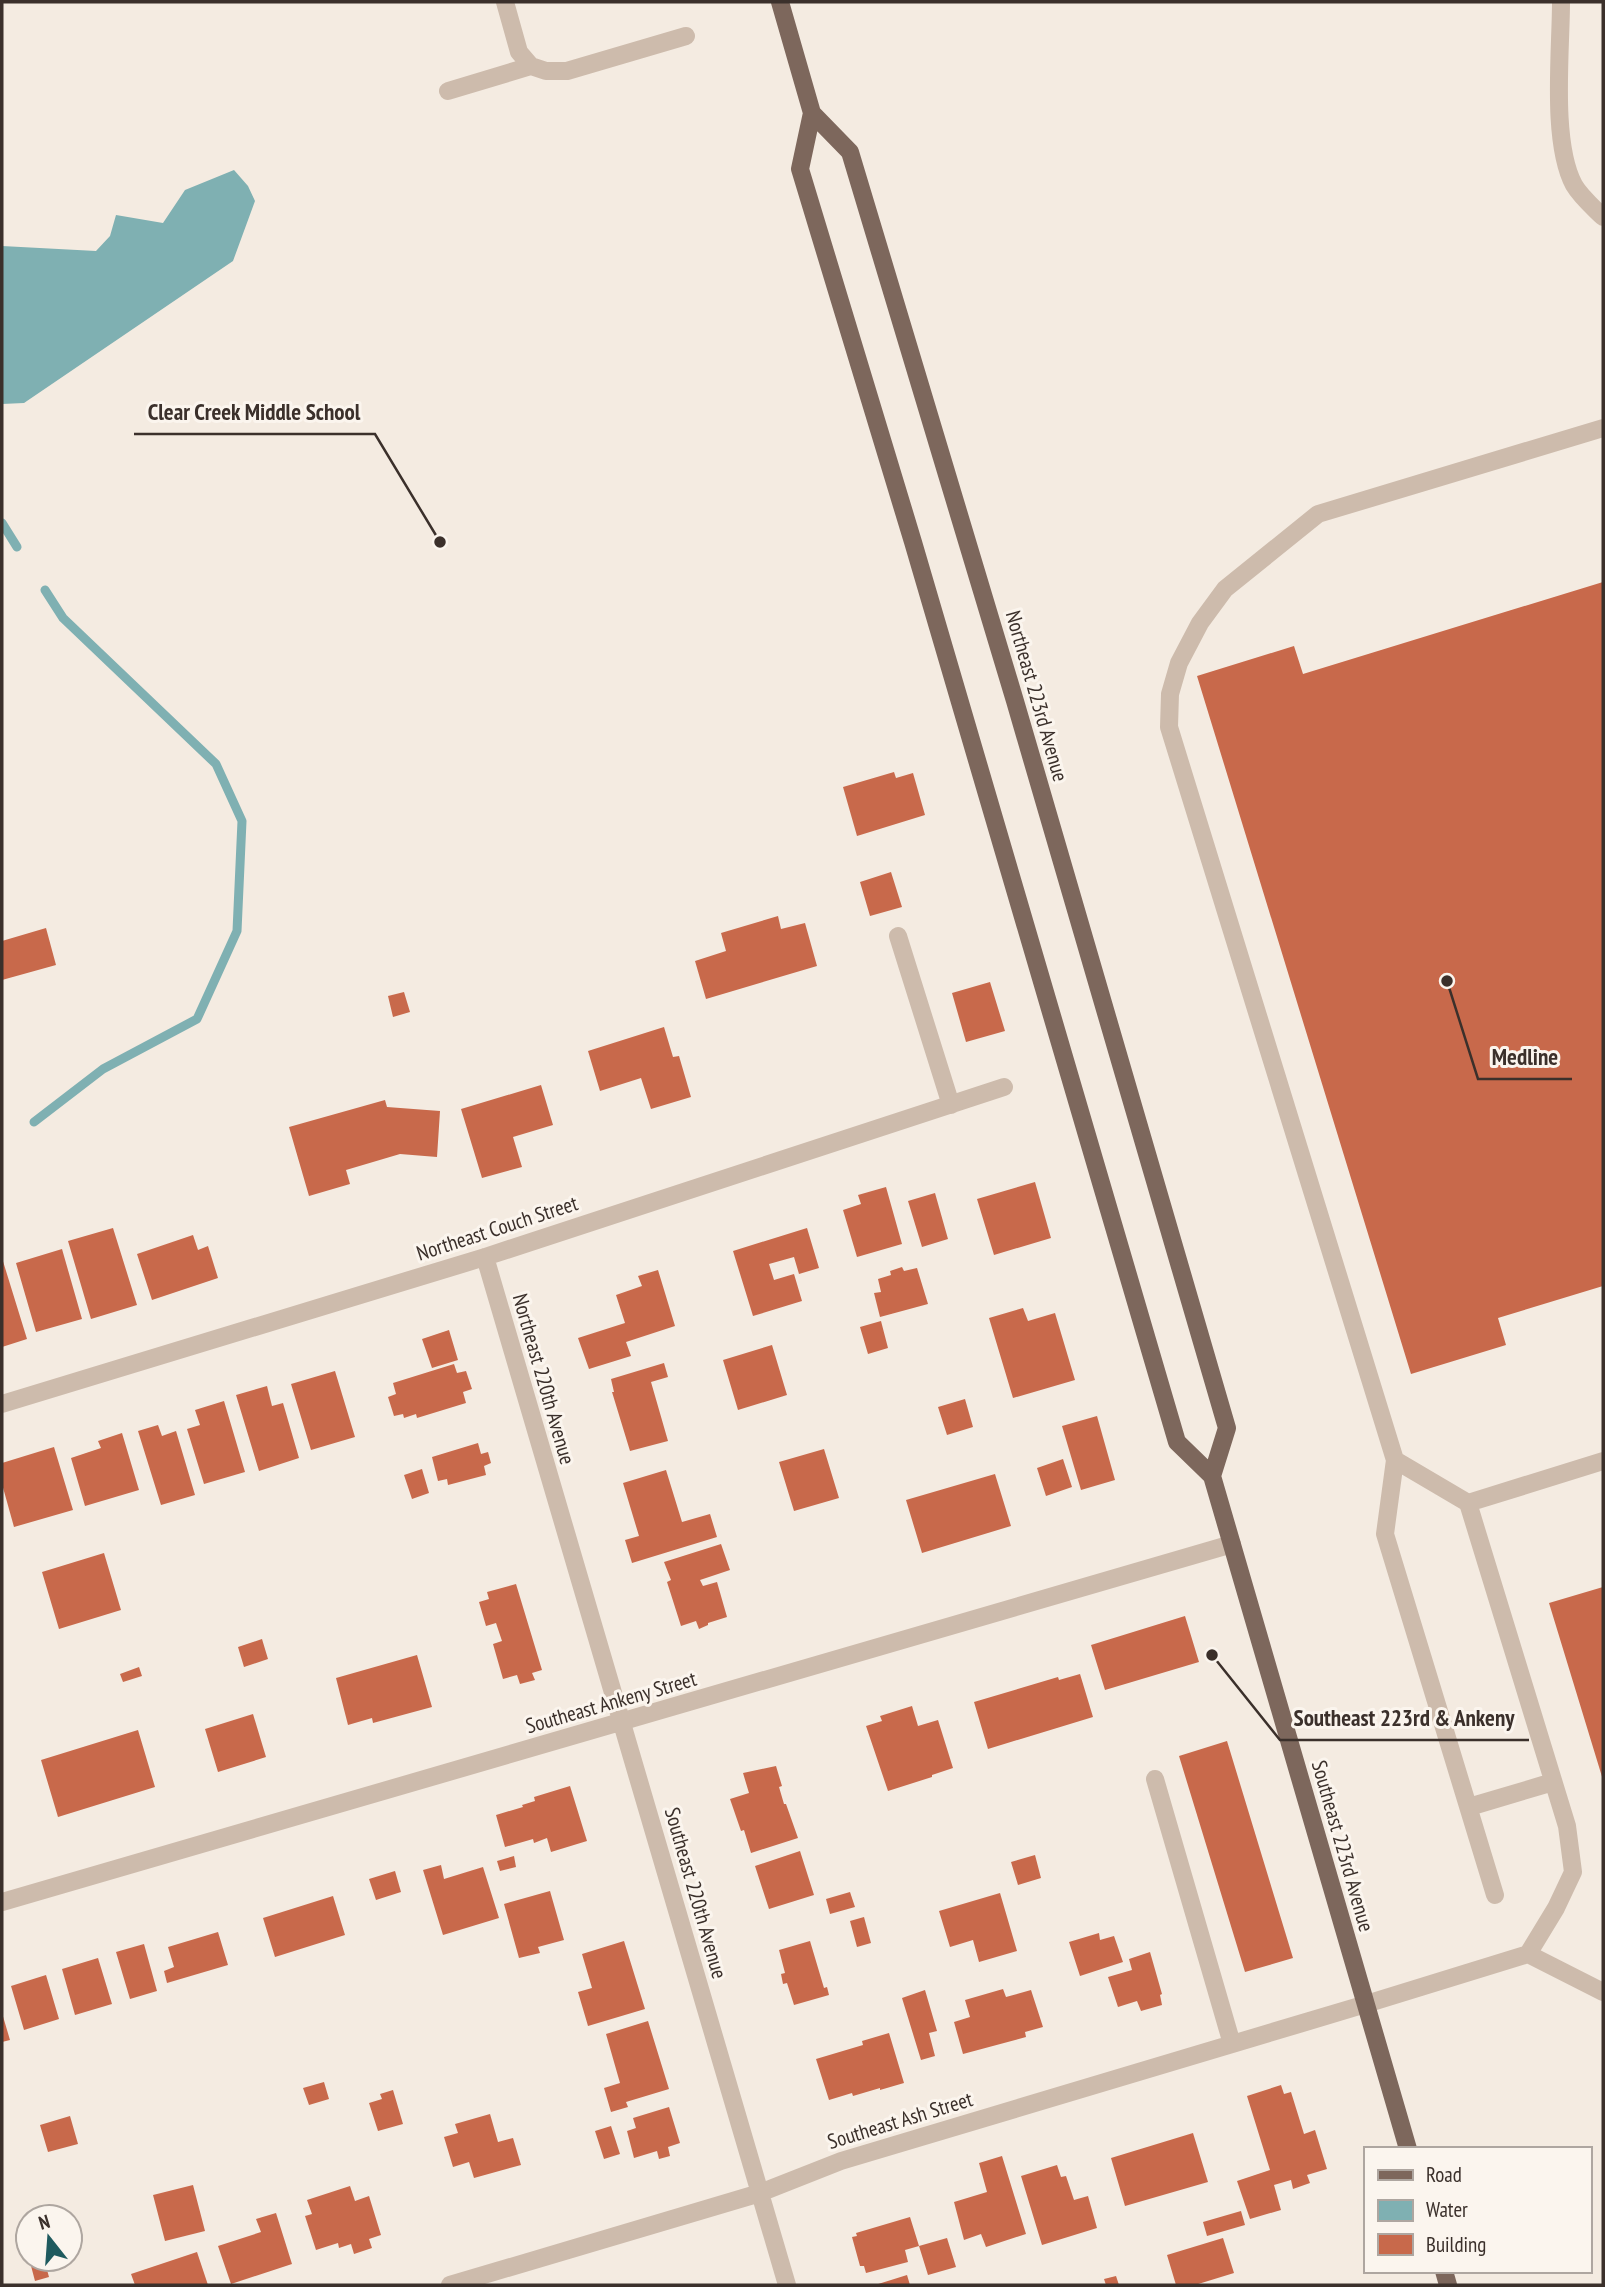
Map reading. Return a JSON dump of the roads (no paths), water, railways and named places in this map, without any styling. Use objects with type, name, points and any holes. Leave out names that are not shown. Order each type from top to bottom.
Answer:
[{"type":"main road","name":"Northeast 223rd Avenue","points":[[780,2],[812,113],[850,152],[1015,701],[1227,1427],[1212,1476]]},
{"type":"main road","name":"Northeast 223rd Avenue","points":[[812,113],[800,169],[917,556],[1141,1320]]},
{"type":"main road","name":"Southeast 223rd Avenue","points":[[1141,1320],[1177,1442],[1212,1476],[1407,2147]]},
{"type":"street","points":[[505,2],[519,52],[531,66],[546,71],[567,71],[686,36]]},
{"type":"street","points":[[1561,2],[1560,117],[1565,160],[1574,185],[1603,217]]},
{"type":"street","points":[[448,91],[531,66]]},
{"type":"street","points":[[1496,1895],[1385,1535],[1395,1460],[1169,727],[1170,694],[1179,663],[1200,622],[1225,589],[1318,514],[1603,428]]},
{"type":"street","points":[[898,936],[951,1105]]},
{"type":"street","name":"Northeast Couch Street","points":[[2,1404],[485,1257],[1004,1087]]},
{"type":"street","name":"Northeast 220th Avenue","points":[[485,1257],[560,1515]]},
{"type":"street","points":[[1395,1460],[1468,1503],[1567,1826],[1573,1872],[1556,1908],[1528,1954],[1603,1993]]},
{"type":"street","points":[[1468,1503],[1603,1461]]},
{"type":"street","name":"Southeast 220th Avenue","points":[[560,1515],[787,2285]]},
{"type":"street","name":"Southeast Ankeny Street","points":[[2,1902],[1232,1544]]},
{"type":"street","points":[[1155,1779],[1231,2044]]},
{"type":"street","points":[[1469,1807],[1553,1782]]},
{"type":"street","name":"Southeast Ash Street","points":[[450,2285],[760,2193],[841,2161],[1528,1954]]},
{"type":"water","points":[[234,170],[248,186],[255,201],[233,261],[24,403],[2,404],[2,246],[96,251],[110,236],[116,215],[163,223],[185,190]]},
{"type":"waterway","points":[[2,523],[17,547]]},
{"type":"waterway","points":[[34,1122],[103,1069],[197,1019],[237,931],[242,821],[216,764],[63,618],[45,590]]},
{"type":"place","name":"Clear Creek Middle School","points":[[440,542]]},
{"type":"place","name":"Medline","points":[[1447,981]]},
{"type":"place","name":"Southeast 223rd & Ankeny","points":[[1212,1655]]}]
